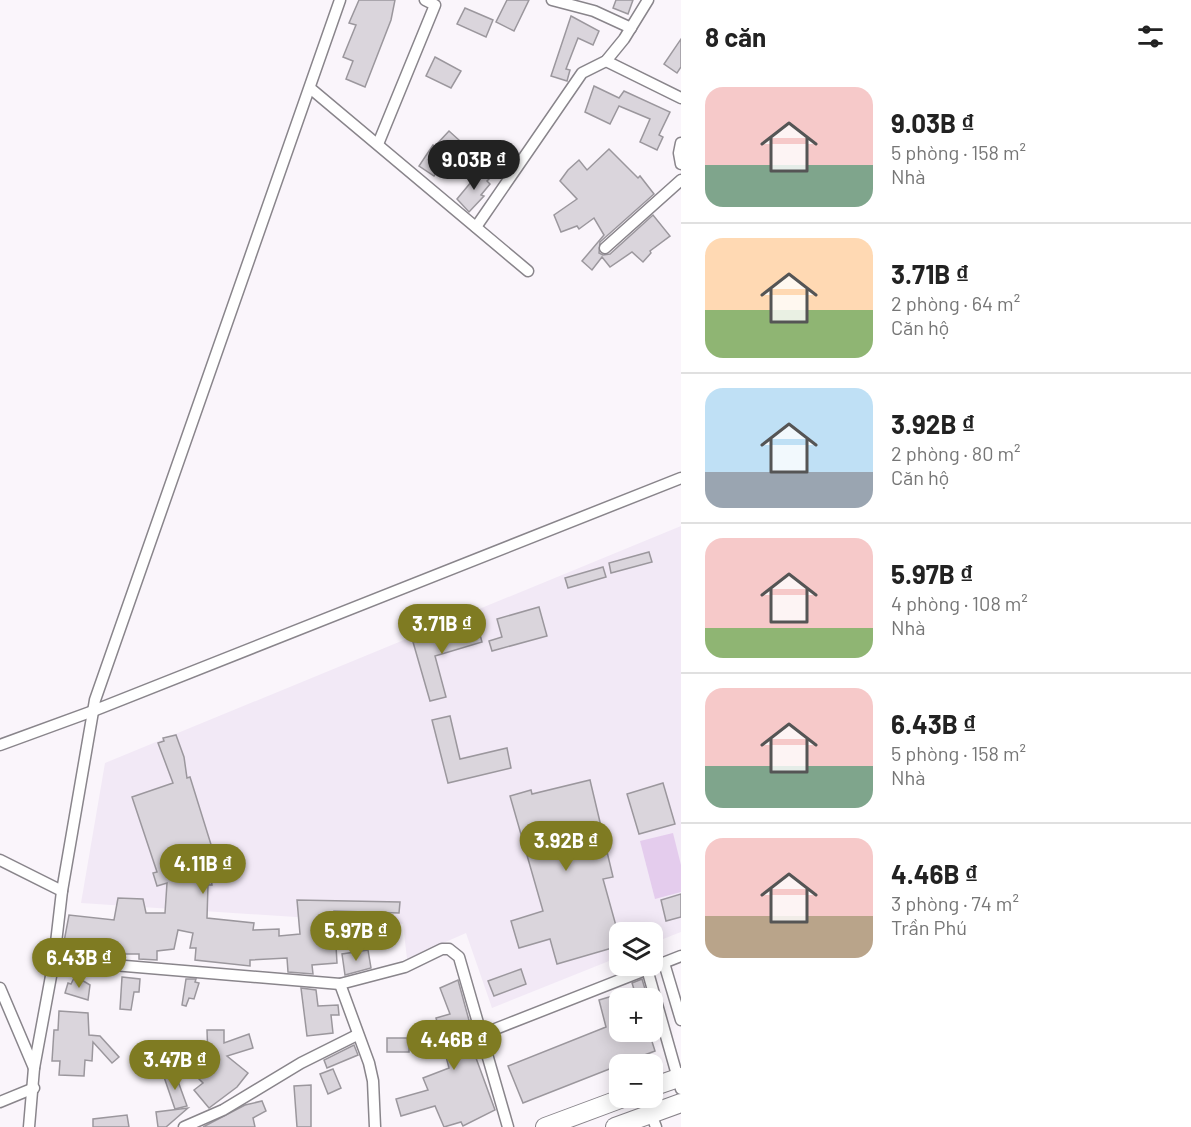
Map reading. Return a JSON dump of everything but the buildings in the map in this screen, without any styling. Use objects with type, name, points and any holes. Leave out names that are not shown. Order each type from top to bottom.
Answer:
[{"type":"main road","points":[[663,1085],[680,1081]]},
{"type":"main road","points":[[545,1127],[609,1103]]},
{"type":"main road","points":[[615,1127],[681,1103]]},
{"type":"street","points":[[29,1127],[34,1068],[54,960],[62,891],[93,711],[340,0]]},
{"type":"street","points":[[378,144],[435,5],[425,0]]},
{"type":"street","points":[[552,0],[594,11],[630,28]]},
{"type":"street","points":[[476,227],[582,73],[606,61],[648,0]]},
{"type":"street","points":[[606,61],[681,98]]},
{"type":"street","points":[[310,88],[528,271]]},
{"type":"street","points":[[681,143],[681,164]]},
{"type":"street","points":[[605,248],[681,180]]},
{"type":"street","points":[[0,745],[93,711],[681,477]]},
{"type":"street","points":[[0,860],[62,891]]},
{"type":"street","points":[[54,960],[340,984],[405,967],[442,949],[449,949],[459,957],[508,1127]]},
{"type":"street","points":[[681,956],[664,963],[681,1020]]},
{"type":"street","points":[[480,1035],[629,976]]},
{"type":"street","points":[[649,976],[680,1081]]},
{"type":"street","points":[[340,984],[373,1081],[375,1127]]},
{"type":"street","points":[[0,988],[3,1007],[34,1068]]},
{"type":"street","points":[[184,1127],[223,1110],[301,1063],[357,1035]]},
{"type":"street","points":[[0,1102],[34,1088]]},
{"type":"shaded area","points":[[681,526],[681,932],[663,939],[663,922],[609,922],[609,961],[492,1008],[466,933],[407,959],[403,924],[81,903],[105,763]]},
{"type":"shaded area","points":[[673,833],[681,865],[681,892],[655,899],[640,841]]}]
